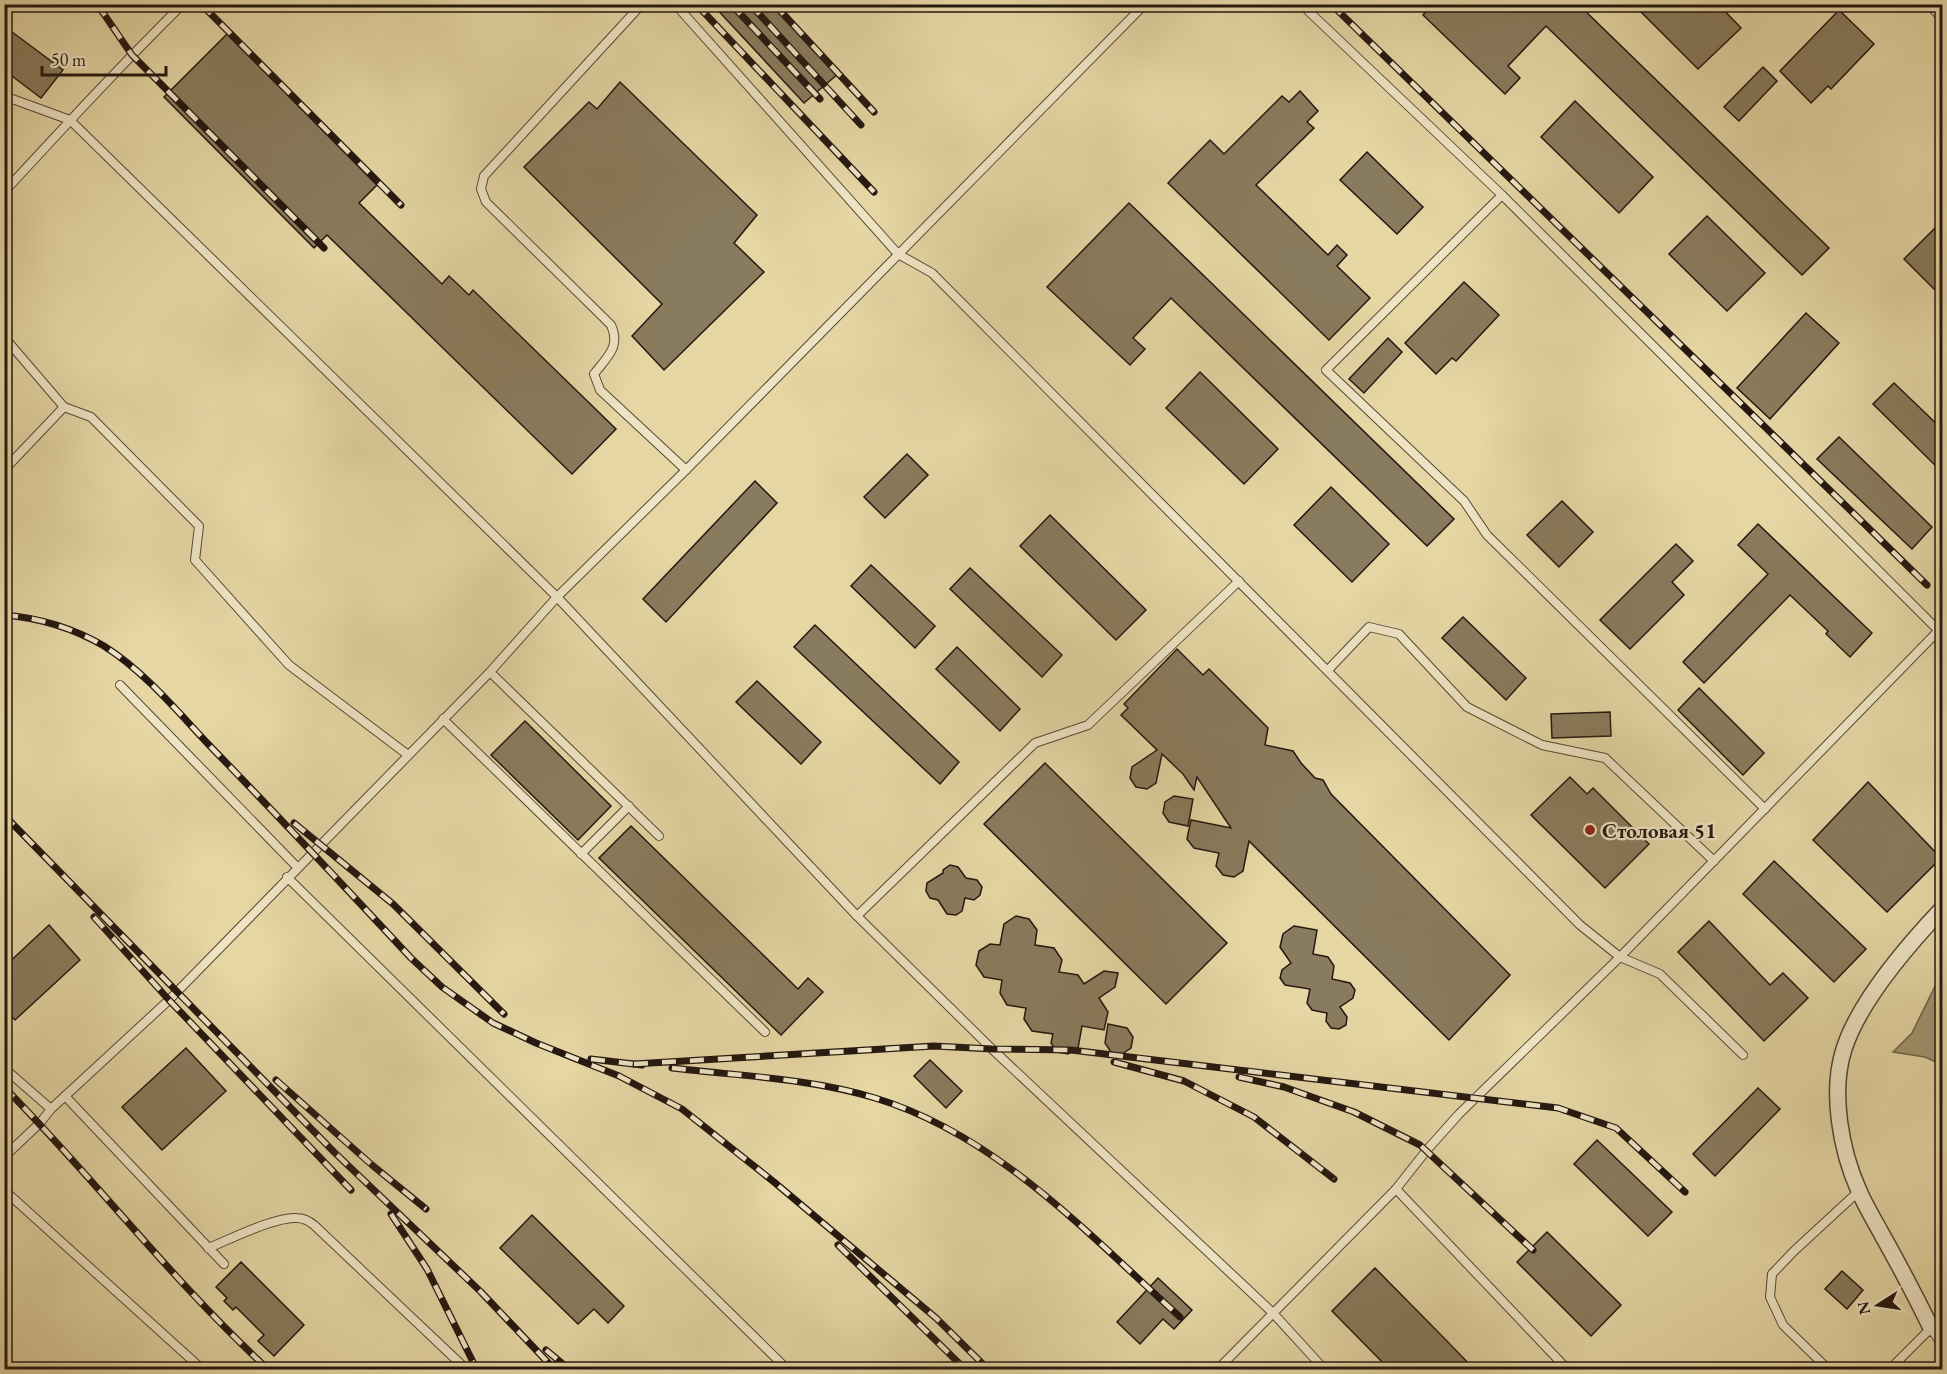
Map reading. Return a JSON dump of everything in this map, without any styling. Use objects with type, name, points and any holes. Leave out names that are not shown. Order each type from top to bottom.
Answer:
[{"type":"street","points":[[1931,1328],[1859,1191],[1841,1132],[1839,1087],[1843,1051],[1868,1001],[1907,948],[1942,909]]},
{"type":"lane","points":[[4,192],[70,120],[183,4]]},
{"type":"lane","points":[[642,4],[484,176],[481,189],[486,202],[611,325],[616,336],[614,347],[594,374],[600,390],[686,470]]},
{"type":"lane","points":[[675,4],[898,254],[932,273],[1580,925],[1620,957],[1660,974],[1743,1055]]},
{"type":"lane","points":[[4,1157],[40,1123],[51,1109],[170,999],[490,672],[557,597],[686,470],[1145,4]]},
{"type":"lane","points":[[1217,1370],[1396,1189],[1459,1113],[1620,957],[1941,629],[1502,195],[1301,4]]},
{"type":"lane","points":[[1928,4],[1942,18]]},
{"type":"lane","points":[[4,96],[70,120],[557,597],[857,916],[992,1049],[1272,1313],[1325,1370]]},
{"type":"lane","points":[[1502,195],[1326,370],[1464,501],[1487,536],[1765,808]]},
{"type":"lane","points":[[4,337],[64,407],[91,417],[199,526],[195,561],[289,665],[408,755]]},
{"type":"lane","points":[[4,470],[64,407]]},
{"type":"lane","points":[[857,916],[1035,743],[1088,725],[1239,581]]},
{"type":"lane","points":[[1328,670],[1369,627],[1399,634],[1467,706],[1542,745],[1605,758],[1714,861]]},
{"type":"lane","points":[[490,672],[659,836]]},
{"type":"lane","points":[[120,685],[297,867]]},
{"type":"lane","points":[[443,719],[765,1032]]},
{"type":"lane","points":[[582,854],[629,807]]},
{"type":"lane","points":[[287,877],[788,1370]]},
{"type":"lane","points":[[4,1068],[51,1109]]},
{"type":"lane","points":[[65,1096],[224,1264]]},
{"type":"lane","points":[[1396,1189],[1568,1370]]},
{"type":"lane","points":[[4,1190],[203,1370]]},
{"type":"lane","points":[[1826,1367],[1783,1325],[1770,1297],[1772,1274],[1859,1191]]},
{"type":"lane","points":[[208,1248],[276,1221],[297,1217],[307,1220],[467,1370]]},
{"type":"lane","points":[[1889,1370],[1931,1328],[1942,1345]]},
{"type":"shaded area","points":[[1942,972],[1942,1074],[1938,1063],[1925,1057],[1893,1052],[1912,1033]]},
{"type":"building","points":[[712,4],[776,4],[839,73],[804,103]]},
{"type":"building","points":[[1433,4],[1578,4],[1829,248],[1802,275],[1546,26],[1508,66],[1520,78],[1505,94],[1423,15]]},
{"type":"building","points":[[1633,4],[1718,4],[1741,28],[1698,69]]},
{"type":"building","points":[[1839,10],[1874,44],[1831,89],[1828,86],[1811,103],[1780,71]]},
{"type":"building","points":[[4,26],[63,70],[41,98],[4,70]]},
{"type":"building","points":[[227,34],[377,185],[359,203],[442,284],[449,276],[469,295],[473,290],[616,429],[572,474],[327,235],[314,248],[164,97]]},
{"type":"building","points":[[1763,67],[1777,81],[1739,121],[1724,107]]},
{"type":"building","points":[[620,82],[757,215],[734,243],[764,272],[664,370],[632,336],[662,304],[524,167],[589,102],[597,109]]},
{"type":"building","points":[[1300,91],[1318,111],[1307,122],[1314,128],[1256,185],[1328,255],[1337,245],[1347,255],[1337,266],[1370,298],[1329,340],[1168,183],[1210,140],[1224,154],[1282,96],[1289,102]]},
{"type":"building","points":[[1575,101],[1653,177],[1619,213],[1541,137]]},
{"type":"building","points":[[1367,152],[1423,207],[1397,234],[1340,180]]},
{"type":"building","points":[[1129,203],[1454,519],[1427,546],[1171,298],[1133,338],[1145,349],[1130,365],[1047,287]]},
{"type":"building","points":[[1707,216],[1765,273],[1727,311],[1669,254]]},
{"type":"building","points":[[1942,221],[1942,284],[1936,291],[1904,259]]},
{"type":"building","points":[[1464,282],[1499,315],[1456,361],[1452,358],[1436,374],[1405,343]]},
{"type":"building","points":[[1806,313],[1839,343],[1770,419],[1737,388]]},
{"type":"building","points":[[1388,338],[1402,352],[1364,393],[1349,379]]},
{"type":"building","points":[[1200,372],[1278,449],[1244,484],[1166,408]]},
{"type":"building","points":[[1894,383],[1942,429],[1942,472],[1873,404]]},
{"type":"building","points":[[1839,437],[1932,527],[1912,549],[1817,459]]},
{"type":"building","points":[[907,454],[928,475],[885,518],[864,497]]},
{"type":"building","points":[[755,481],[777,503],[666,622],[643,599]]},
{"type":"building","points":[[1331,487],[1389,544],[1352,582],[1294,525]]},
{"type":"building","points":[[1562,501],[1593,532],[1559,567],[1527,535]]},
{"type":"building","points":[[1050,515],[1146,610],[1116,640],[1020,546]]},
{"type":"building","points":[[1758,524],[1872,633],[1850,657],[1826,634],[1828,631],[1790,595],[1704,683],[1683,662],[1768,574],[1738,545]]},
{"type":"building","points":[[1676,544],[1693,561],[1672,582],[1684,595],[1630,649],[1600,620]]},
{"type":"building","points":[[871,565],[935,626],[915,648],[851,586]]},
{"type":"building","points":[[970,568],[1062,655],[1042,677],[950,589]]},
{"type":"building","points":[[1463,617],[1526,678],[1506,700],[1442,638]]},
{"type":"building","points":[[815,625],[959,762],[940,784],[794,647]]},
{"type":"building","points":[[957,647],[1020,709],[1000,731],[936,669]]},
{"type":"building","points":[[1177,649],[1203,675],[1209,669],[1268,728],[1265,745],[1293,751],[1315,778],[1323,780],[1331,794],[1510,975],[1449,1040],[1249,841],[1243,871],[1234,877],[1223,875],[1216,866],[1219,853],[1194,848],[1187,839],[1191,820],[1231,828],[1197,777],[1194,790],[1183,774],[1162,754],[1156,783],[1147,789],[1136,787],[1130,778],[1132,767],[1157,750],[1121,715],[1128,708],[1124,704]]},
{"type":"building","points":[[757,681],[821,742],[801,764],[736,702]]},
{"type":"building","points":[[1699,688],[1764,753],[1743,775],[1678,710]]},
{"type":"building","points":[[1610,712],[1611,736],[1552,738],[1551,714]]},
{"type":"building","points":[[525,721],[611,806],[578,840],[491,755]]},
{"type":"building","points":[[1045,763],[1227,943],[1166,1004],[984,824]]},
{"type":"building","name":"Столовая 51","points":[[1570,777],[1587,794],[1593,788],[1649,844],[1605,888],[1531,815]]},
{"type":"building","points":[[1868,782],[1941,858],[1887,912],[1813,840]]},
{"type":"building","points":[[1174,796],[1193,799],[1188,826],[1169,822],[1163,813],[1165,802]]},
{"type":"building","points":[[631,826],[798,989],[808,978],[823,992],[781,1035],[599,858]]},
{"type":"building","points":[[1774,861],[1866,949],[1834,982],[1743,894]]},
{"type":"building","points":[[950,865],[958,867],[966,878],[977,880],[982,887],[980,895],[974,900],[965,898],[962,911],[956,915],[947,914],[938,900],[930,898],[926,891],[927,883],[943,873],[943,870]]},
{"type":"building","points":[[1016,916],[1029,919],[1037,930],[1035,945],[1054,948],[1062,960],[1059,972],[1078,975],[1084,984],[1104,971],[1118,973],[1115,987],[1099,998],[1108,1012],[1104,1030],[1082,1026],[1078,1048],[1068,1054],[1057,1052],[1051,1043],[1053,1034],[1032,1031],[1024,1019],[1026,1008],[1007,1005],[1000,993],[1002,980],[984,977],[976,965],[979,951],[990,944],[1000,945],[1004,924]]},
{"type":"building","points":[[1709,921],[1770,985],[1783,973],[1808,998],[1764,1041],[1678,952]]},
{"type":"building","points":[[49,925],[80,960],[15,1020],[4,1008],[4,967]]},
{"type":"building","points":[[1294,926],[1317,930],[1313,954],[1328,957],[1334,966],[1332,979],[1350,983],[1355,990],[1353,998],[1340,1007],[1347,1017],[1346,1025],[1339,1029],[1331,1028],[1326,1021],[1327,1013],[1312,1010],[1307,1003],[1310,989],[1285,985],[1280,978],[1282,970],[1291,963],[1280,947],[1283,934]]},
{"type":"building","points":[[1108,1024],[1127,1028],[1133,1037],[1131,1048],[1122,1054],[1111,1052],[1105,1043]]},
{"type":"building","points":[[186,1048],[226,1091],[162,1150],[122,1107]]},
{"type":"building","points":[[930,1060],[962,1091],[946,1108],[914,1076]]},
{"type":"building","points":[[1758,1088],[1780,1109],[1715,1176],[1693,1154]]},
{"type":"building","points":[[1597,1140],[1672,1212],[1648,1236],[1574,1164]]},
{"type":"building","points":[[532,1215],[624,1306],[608,1323],[594,1309],[578,1324],[500,1248]]},
{"type":"building","points":[[1547,1232],[1621,1305],[1591,1336],[1517,1262]]},
{"type":"building","points":[[241,1262],[304,1325],[274,1356],[258,1341],[264,1335],[236,1307],[233,1310],[224,1301],[227,1298],[216,1287]]},
{"type":"building","points":[[1375,1268],[1475,1370],[1390,1370],[1332,1311]]},
{"type":"building","points":[[1842,1271],[1863,1290],[1847,1309],[1825,1289]]},
{"type":"building","points":[[1158,1278],[1192,1310],[1174,1329],[1163,1319],[1140,1344],[1117,1322]]},
{"type":"railway","points":[[97,4],[132,55],[324,248]]},
{"type":"railway","points":[[201,4],[401,205]]},
{"type":"railway","points":[[696,4],[874,192]]},
{"type":"railway","points":[[731,4],[820,99]]},
{"type":"railway","points":[[750,4],[861,125]]},
{"type":"railway","points":[[774,4],[874,112]]},
{"type":"railway","points":[[1331,4],[1927,585]]},
{"type":"railway","points":[[4,615],[43,621],[68,629],[104,646],[119,656],[160,693],[411,958],[442,987],[493,1023],[619,1076],[682,1109],[774,1182],[936,1318],[989,1370]]},
{"type":"railway","points":[[4,815],[334,1152],[481,1292],[555,1370]]},
{"type":"railway","points":[[294,823],[393,904],[504,1014]]},
{"type":"railway","points":[[94,917],[169,1000],[351,1190]]},
{"type":"railway","points":[[634,1064],[934,1046],[1071,1050],[1558,1108],[1616,1128],[1685,1192]]},
{"type":"railway","points":[[591,1059],[642,1065]]},
{"type":"railway","points":[[1114,1062],[1184,1081],[1254,1117],[1334,1179]]},
{"type":"railway","points":[[672,1068],[774,1078],[825,1086],[875,1098],[919,1115],[961,1136],[1039,1190],[1180,1317]]},
{"type":"railway","points":[[1239,1077],[1284,1087],[1354,1112],[1420,1145],[1533,1250]]},
{"type":"railway","points":[[276,1080],[372,1165],[426,1209]]},
{"type":"railway","points":[[4,1087],[200,1302],[269,1370]]},
{"type":"railway","points":[[391,1214],[427,1269],[477,1370]]},
{"type":"railway","points":[[838,1245],[966,1370]]},
{"type":"railway","points":[[546,1350],[570,1370]]},
{"type":"place","name":"Столовая 51","points":[[1590,830]]}]
